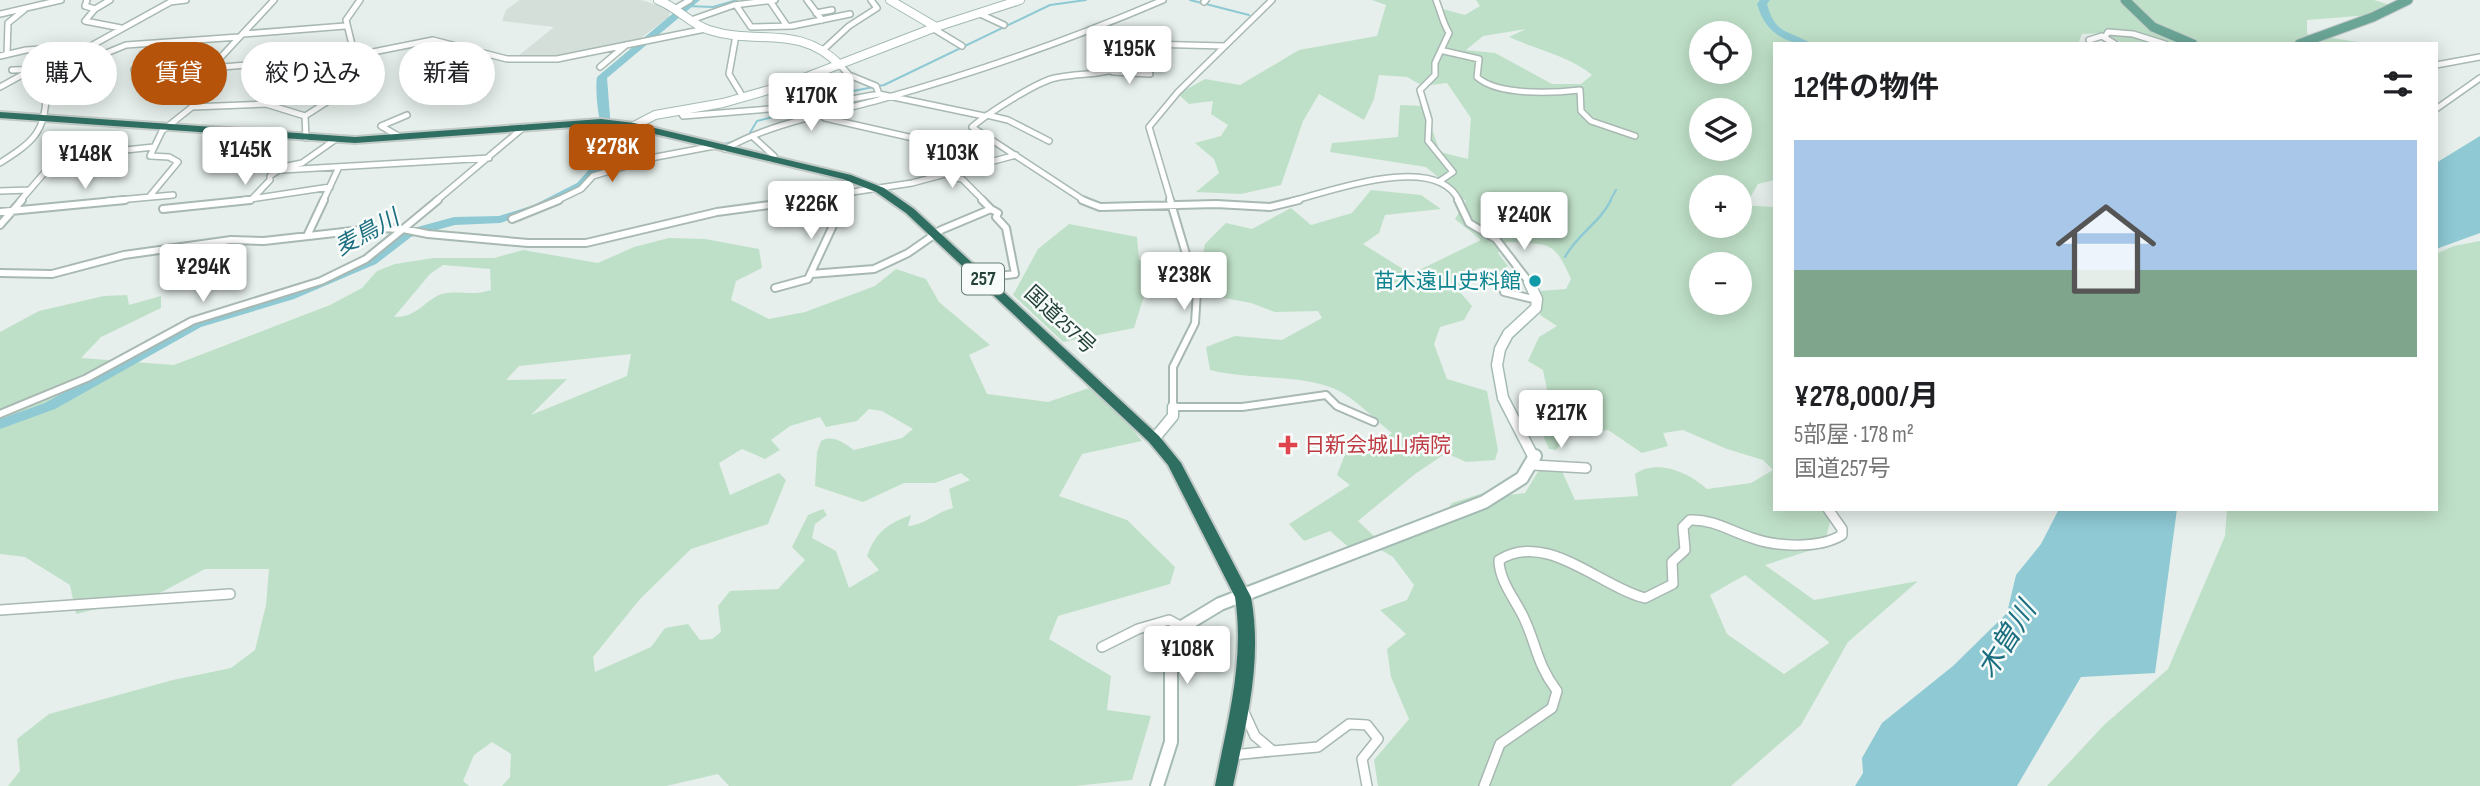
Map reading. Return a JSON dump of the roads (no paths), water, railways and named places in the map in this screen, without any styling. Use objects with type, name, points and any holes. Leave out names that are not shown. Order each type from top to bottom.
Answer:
[{"type":"highway","name":"国道257号","points":[[0,115],[336,139],[606,123],[634,126],[847,177],[880,190],[899,202],[935,234],[1154,439],[1174,463],[1243,597],[1249,640],[1224,786]]},
{"type":"main road","points":[[2125,0],[2153,27],[2188,42]]},
{"type":"main road","points":[[2305,42],[2372,18],[2408,0]]},
{"type":"street","points":[[0,14],[61,0]]},
{"type":"street","points":[[88,0],[85,6],[95,9]]},
{"type":"street","points":[[110,0],[86,18],[87,24],[122,29]]},
{"type":"street","points":[[98,42],[171,1],[186,0]]},
{"type":"street","points":[[227,50],[274,0]]},
{"type":"street","points":[[351,42],[345,26],[349,12],[360,0]]},
{"type":"street","points":[[658,0],[678,7],[705,29]]},
{"type":"street","points":[[678,7],[690,0]]},
{"type":"street","points":[[694,19],[736,5],[773,0],[787,26]]},
{"type":"street","points":[[807,0],[822,20]]},
{"type":"street","points":[[823,50],[849,26],[877,8],[871,0]]},
{"type":"street","points":[[890,0],[962,46]]},
{"type":"street","points":[[634,126],[649,117],[743,97],[1020,0]]},
{"type":"street","points":[[680,111],[684,116],[811,106],[880,92],[1075,37],[1163,0]]},
{"type":"street","points":[[1154,439],[1172,416],[1173,367],[1198,312],[1197,291],[1150,127],[1178,92],[1272,0]]},
{"type":"street","points":[[1436,0],[1441,12],[1440,18],[1449,33],[1444,51],[1435,63],[1435,75],[1420,90],[1423,106],[1430,114],[1431,131],[1428,141],[1452,172],[1440,181]]},
{"type":"street","points":[[736,5],[751,27],[787,26],[850,14]]},
{"type":"street","points":[[21,53],[3,55],[8,23],[26,9]]},
{"type":"street","points":[[816,13],[832,10]]},
{"type":"street","points":[[978,13],[1004,25]]},
{"type":"street","points":[[117,49],[126,45],[345,26]]},
{"type":"street","points":[[385,50],[433,40],[506,59],[557,59],[705,29],[736,35],[784,35],[834,56],[849,75],[880,92],[1009,120],[1049,141]]},
{"type":"street","points":[[2105,37],[2108,32],[2126,32],[2158,42]]},
{"type":"street","points":[[736,35],[729,74],[743,97]]},
{"type":"street","points":[[2089,40],[2105,37],[2112,42]]},
{"type":"street","points":[[600,67],[628,43]]},
{"type":"street","points":[[1109,71],[1135,61],[1146,44],[1225,46]]},
{"type":"street","points":[[1444,51],[1479,59],[1477,77],[1486,85],[1553,93],[1580,90],[1580,111],[1591,121],[1635,136]]},
{"type":"street","points":[[2438,65],[2480,57]]},
{"type":"street","points":[[12,69],[21,69]]},
{"type":"street","points":[[1150,74],[1109,71],[1053,78],[985,115],[972,127],[1095,206],[1270,207],[1384,178],[1418,176],[1440,181],[1454,190],[1469,223],[1496,239],[1529,282],[1537,300],[1533,313],[1508,334],[1500,356],[1498,375],[1500,393],[1513,424],[1535,456],[1533,465],[1511,488],[1485,502],[1203,612],[1182,627],[1171,646],[1171,742],[1157,786]]},
{"type":"street","points":[[0,87],[21,76]]},
{"type":"street","points":[[2438,108],[2480,78]]},
{"type":"street","points":[[512,219],[534,212],[581,189],[593,176],[656,157],[719,148],[752,136],[760,130],[820,117],[880,92]]},
{"type":"street","points":[[149,197],[178,162],[169,157],[150,156],[154,147],[166,128],[192,107],[266,104],[304,116],[322,105]]},
{"type":"street","points":[[0,163],[31,143],[47,118],[47,105]]},
{"type":"street","points":[[400,137],[381,126],[407,115]]},
{"type":"street","points":[[304,116],[306,138]]},
{"type":"street","points":[[820,117],[936,143],[933,149],[951,177],[962,179],[998,213],[996,217],[1006,228],[1015,274],[982,278]]},
{"type":"street","points":[[0,414],[87,378],[192,321],[261,302],[321,281],[366,259],[408,231],[524,127]]},
{"type":"street","points":[[752,136],[774,156],[770,159]]},
{"type":"street","points":[[283,170],[283,167],[302,163],[336,139]]},
{"type":"street","points":[[0,225],[60,156],[154,147]]},
{"type":"street","points":[[0,273],[52,274],[109,258],[163,249],[231,240],[307,236],[408,231],[530,243],[581,243],[734,209],[847,195],[951,177],[1016,155]]},
{"type":"street","points":[[338,169],[490,158]]},
{"type":"street","points":[[251,200],[270,180],[270,176],[283,170],[342,166],[338,169],[307,236]]},
{"type":"street","points":[[0,212],[173,195],[163,209],[251,200],[330,187]]},
{"type":"street","points":[[0,191],[29,190]]},
{"type":"street","points":[[775,288],[800,282],[811,274],[847,195]]},
{"type":"street","points":[[811,274],[874,269],[908,253],[935,234],[991,209]]},
{"type":"street","points":[[1504,292],[1537,300]]},
{"type":"street","points":[[1173,407],[1242,407],[1326,395],[1337,406],[1374,422]]},
{"type":"street","points":[[1533,465],[1586,468]]},
{"type":"street","points":[[1484,786],[1494,749],[1514,731],[1552,708],[1557,691],[1541,669],[1524,618],[1499,571],[1499,560],[1512,552],[1531,550],[1594,572],[1625,593],[1645,598],[1674,584],[1672,562],[1685,550],[1684,527],[1690,520],[1721,525],[1757,541],[1819,543],[1842,536],[1842,529],[1829,511]]},
{"type":"street","points":[[0,610],[230,594]]},
{"type":"street","points":[[1102,647],[1138,629],[1169,620],[1182,627]]},
{"type":"street","points":[[1239,704],[1255,736],[1273,751]]},
{"type":"street","points":[[1229,754],[1257,755],[1318,747],[1349,724],[1367,726],[1378,739],[1362,759],[1367,786]]},
{"type":"water","points":[[2480,136],[2480,233],[2438,248],[2438,162]]},
{"type":"water","name":"木曽川","points":[[2058,511],[2177,511],[2155,673],[2081,677],[2017,786],[1855,786],[1863,773],[1862,758],[1882,723],[1953,666],[2007,613],[2016,575],[2041,544]]},
{"type":"waterway","name":"麦鳥川","points":[[0,424],[50,406],[196,324],[289,296],[372,261],[407,234],[454,221],[500,219],[538,207],[581,185],[611,152],[612,136],[606,130],[602,77],[695,0]]},
{"type":"waterway","points":[[687,6],[713,7],[737,0]]},
{"type":"waterway","points":[[817,103],[848,92],[884,85],[1050,5],[1086,0]]},
{"type":"waterway","points":[[1190,0],[1249,15]]},
{"type":"waterway","points":[[1765,0],[1762,4],[1764,13],[1772,27],[1777,32],[1801,42]]},
{"type":"waterway","points":[[748,136],[757,121],[804,109]]},
{"type":"waterway","points":[[724,144],[732,142]]},
{"type":"waterway","points":[[1610,201],[1616,190]]},
{"type":"waterway","points":[[1565,257],[1611,200]]},
{"type":"place","name":"苗木遠山史料館","points":[[1535,281]]},
{"type":"place","name":"日新会城山病院","points":[[1288,445]]}]
